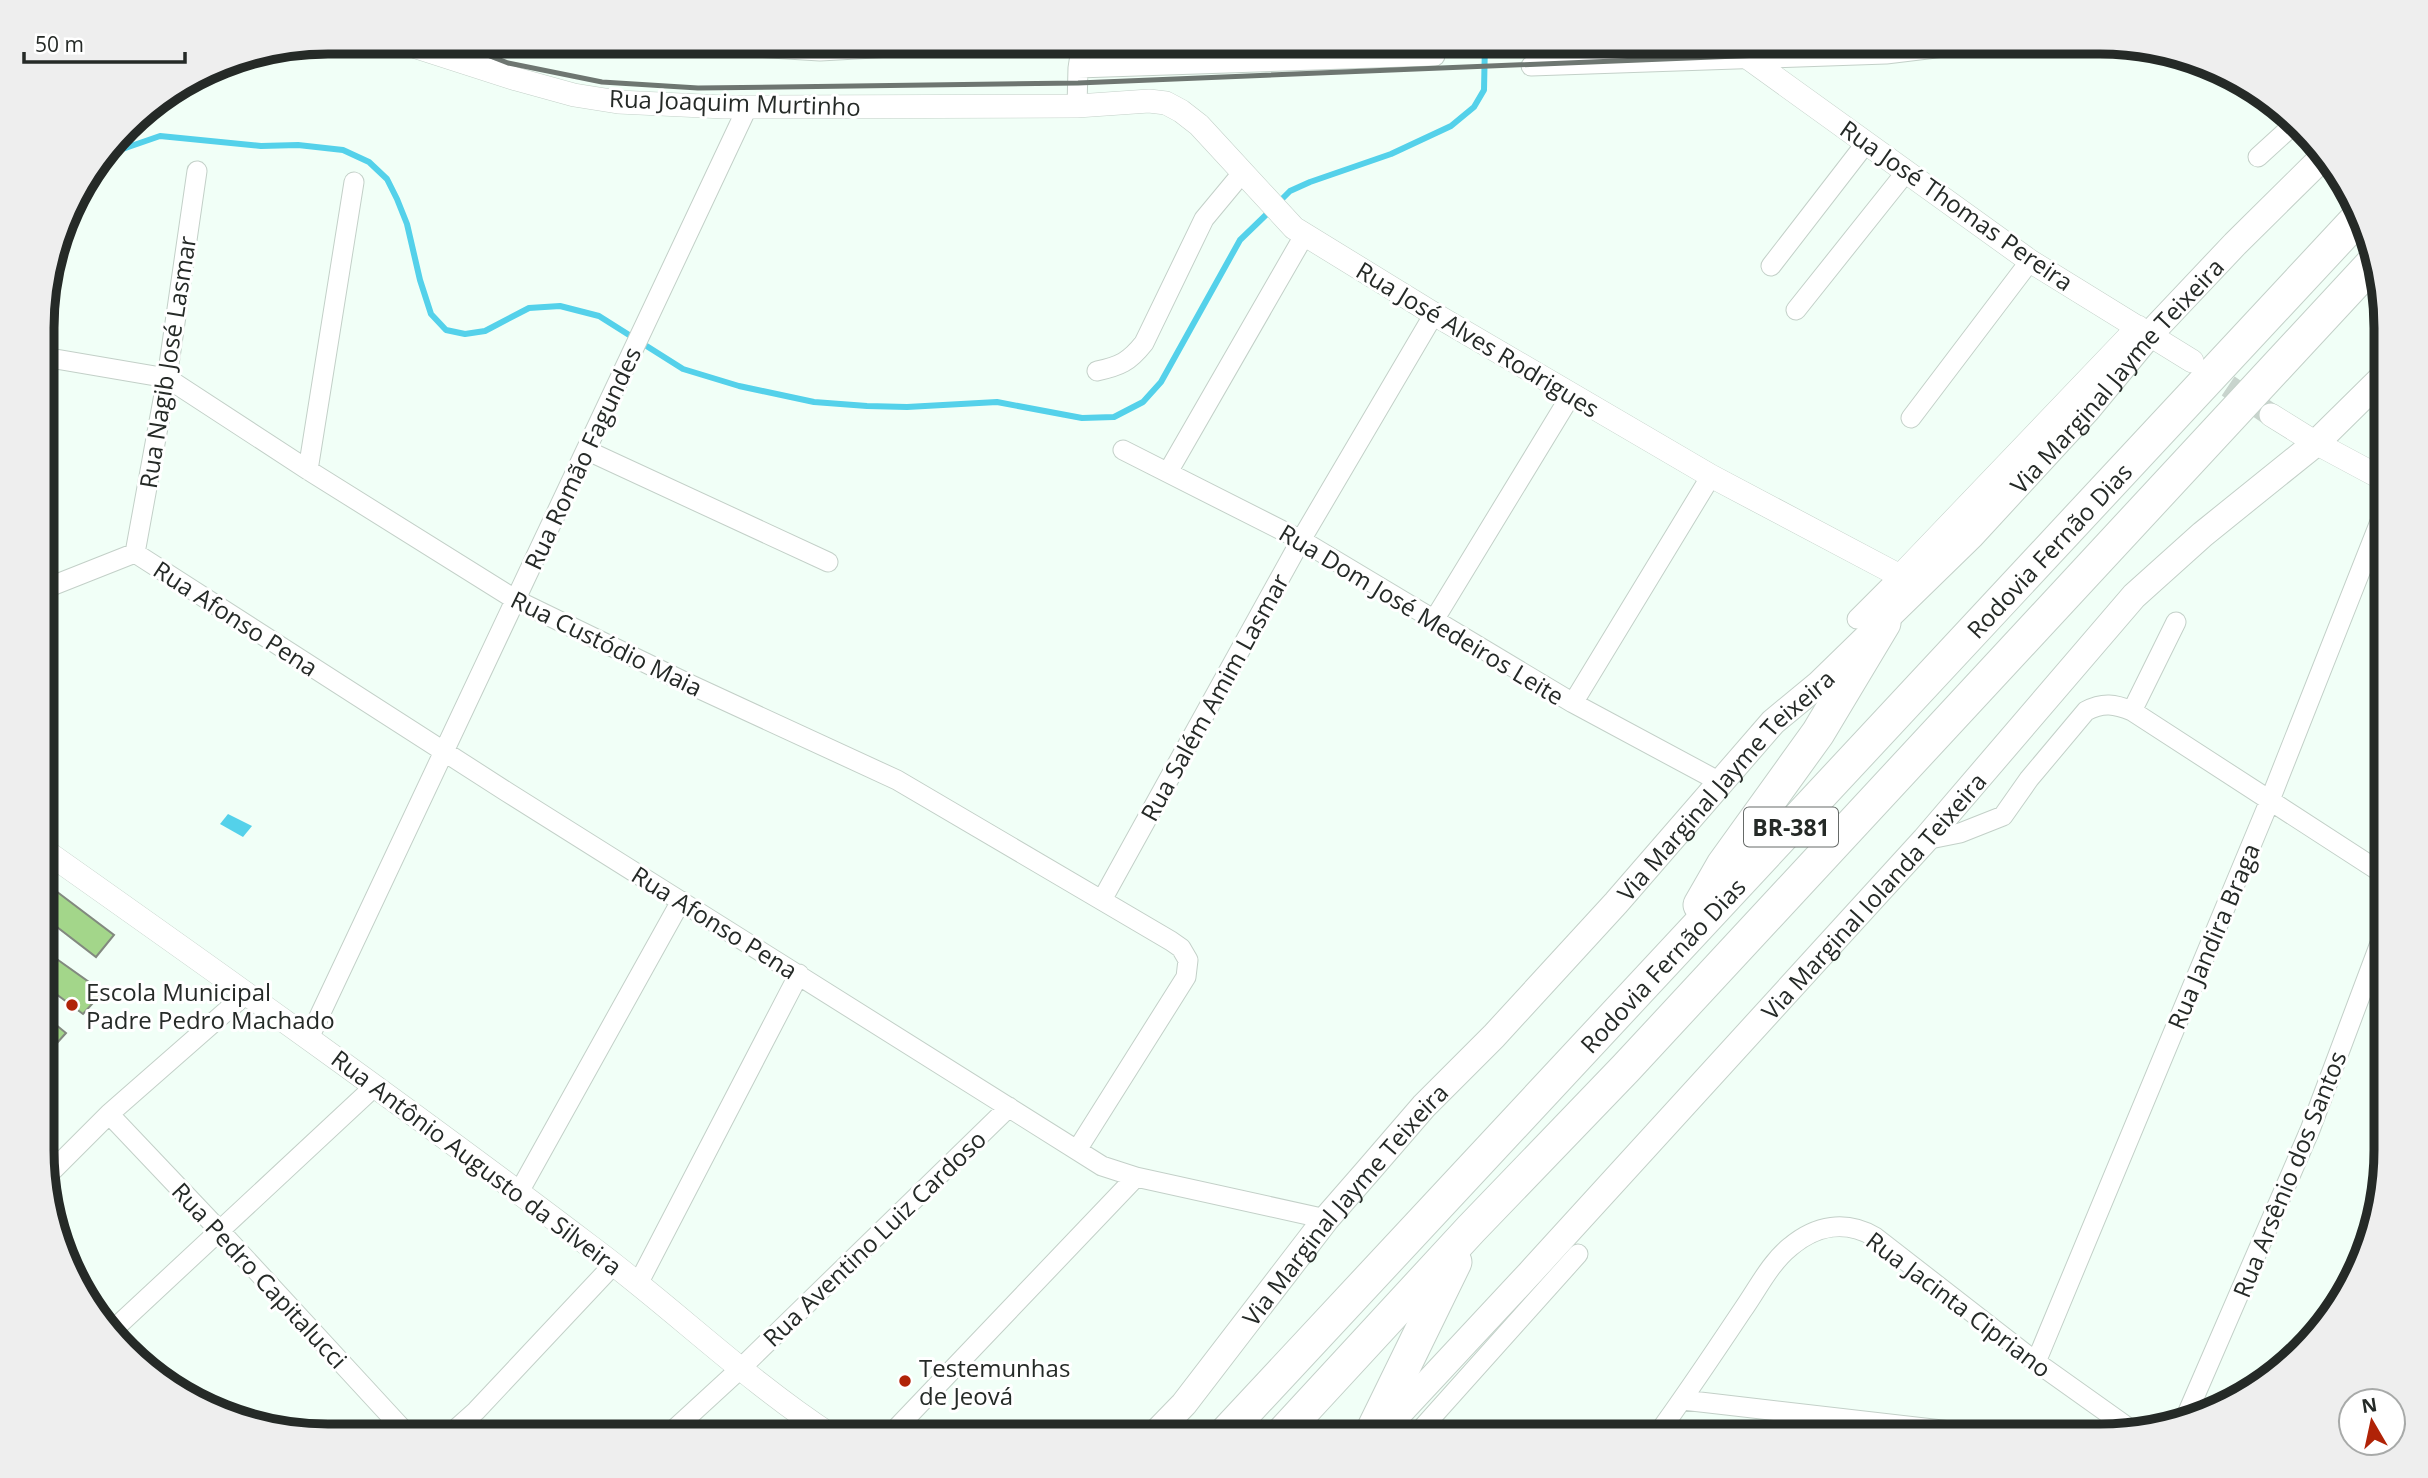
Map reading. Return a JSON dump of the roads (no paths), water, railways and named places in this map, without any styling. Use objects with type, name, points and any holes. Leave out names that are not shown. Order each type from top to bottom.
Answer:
[{"type":"highway","name":"Rodovia Fernão Dias","points":[[1234,1424],[2353,223]]},
{"type":"highway","name":"Rodovia Fernão Dias","points":[[1291,1424],[1626,1068],[2367,270]]},
{"type":"highway","points":[[1672,954],[1723,865],[1818,733],[1871,621]]},
{"type":"highway","points":[[1376,1424],[1471,1230]]},
{"type":"highway","points":[[1219,1424],[1254,1402]]},
{"type":"main road","name":"Via Marginal Jayme Teixeira","points":[[1165,1424],[1184,1404],[1326,1219],[1424,1106],[1494,1036],[1606,913],[1773,722],[1819,684],[1871,621],[1971,536],[2087,410],[2143,331],[2318,162]]},
{"type":"main road","name":"Via Marginal Iolanda Teixeira","points":[[1389,1424],[1924,840],[2134,596],[2203,534],[2316,443],[2374,386]]},
{"type":"street","name":"Rua Joaquim Murtinho","points":[[436,54],[574,95],[618,102],[748,106],[1077,106]]},
{"type":"street","points":[[1077,106],[1080,54]]},
{"type":"street","name":"Rua José Thomas Pereira","points":[[1742,54],[2030,261],[2192,361]]},
{"type":"street","points":[[1531,66],[1886,54]]},
{"type":"street","points":[[1078,68],[1435,56]]},
{"type":"street","name":"Rua José Alves Rodrigues","points":[[1077,106],[1149,101],[1166,103],[1181,111],[1199,125],[1300,231],[1434,314],[1711,476],[1900,576]]},
{"type":"street","name":"Rua Romão Fagundes","points":[[309,1038],[748,106]]},
{"type":"street","points":[[2258,157],[2288,129]]},
{"type":"street","points":[[1771,266],[1866,143]]},
{"type":"street","name":"Rua Nagib José Lasmar","points":[[135,552],[167,378],[197,171]]},
{"type":"street","points":[[1097,371],[1132,359],[1144,343],[1204,219],[1243,172]]},
{"type":"street","points":[[1796,310],[1906,172]]},
{"type":"street","points":[[308,470],[354,182]]},
{"type":"street","points":[[1168,472],[1300,231]]},
{"type":"street","points":[[1911,418],[2030,261]]},
{"type":"street","name":"Rua Salém Amim Lasmar","points":[[1102,900],[1301,540],[1434,314]]},
{"type":"street","points":[[1871,621],[1900,576],[2143,331]]},
{"type":"street","name":"Rua Custódio Maia","points":[[54,359],[167,378],[516,600],[897,780],[1181,948],[1188,960],[1186,977],[1077,1150]]},
{"type":"street","points":[[1434,620],[1571,395]]},
{"type":"street","points":[[2271,415],[2374,474]]},
{"type":"street","points":[[586,450],[828,562]]},
{"type":"street","name":"Rua Dom José Medeiros Leite","points":[[1123,450],[1301,540],[1573,703],[1720,782]]},
{"type":"street","points":[[1573,703],[1711,476]]},
{"type":"street","name":"Rua Jandira Braga","points":[[2036,1362],[2270,800],[2374,537]]},
{"type":"street","points":[[54,585],[135,552]]},
{"type":"street","name":"Rua Afonso Pena","points":[[135,552],[445,752],[1102,1166],[1136,1177],[1326,1219]]},
{"type":"street","points":[[2132,711],[2176,622]]},
{"type":"street","points":[[1924,840],[1960,833],[2003,816],[2029,779],[2086,711],[2112,704],[2132,711],[2374,868]]},
{"type":"street","name":"Rua Antônio Augusto da Silveira","points":[[54,857],[247,993],[519,1192],[639,1282],[740,1369],[816,1424]]},
{"type":"street","points":[[519,1192],[681,901]]},
{"type":"street","name":"Rua Arsênio dos Santos","points":[[2191,1408],[2310,1130],[2374,959]]},
{"type":"street","points":[[639,1282],[799,974]]},
{"type":"street","points":[[55,1168],[109,1114],[247,993]]},
{"type":"street","points":[[118,1325],[375,1086]]},
{"type":"street","name":"Rua Aventino Luiz Cardoso","points":[[680,1424],[1009,1107]]},
{"type":"street","name":"Rua Pedro Capitalucci","points":[[109,1114],[398,1424]]},
{"type":"street","points":[[900,1424],[1136,1177]]},
{"type":"street","name":"Rua Jacinta Cipriano","points":[[1665,1424],[1778,1258],[1800,1240],[1826,1227],[1841,1226],[1866,1232],[2036,1362],[2121,1423]]},
{"type":"street","points":[[1426,1424],[1578,1254]]},
{"type":"street","points":[[461,1424],[614,1264]]},
{"type":"street","points":[[1683,1400],[1884,1424]]},
{"type":"water","points":[[228,814],[252,826],[243,837],[220,824]]},
{"type":"waterway","points":[[1278,203],[1290,191],[1310,182],[1391,154],[1451,126],[1474,107],[1484,90],[1485,54]]},
{"type":"waterway","points":[[121,150],[160,136],[261,146],[298,145],[343,150],[369,162],[387,179],[397,199],[407,224],[431,314],[446,330],[465,334],[485,331],[529,308],[560,306],[599,316],[683,369],[739,386],[814,402],[907,407],[997,402],[1082,418],[1114,417],[1143,402],[1161,382],[1240,240],[1270,211]]},
{"type":"tunnel","points":[[2200,367],[2271,415]]},
{"type":"railway","points":[[485,54],[508,63],[602,82],[698,88],[1078,83],[1783,54]]},
{"type":"place","name":"Escola Municipal Padre Pedro Machado","points":[[72,1005]]},
{"type":"place","name":"Testemunhas de Jeová","points":[[905,1381]]}]
